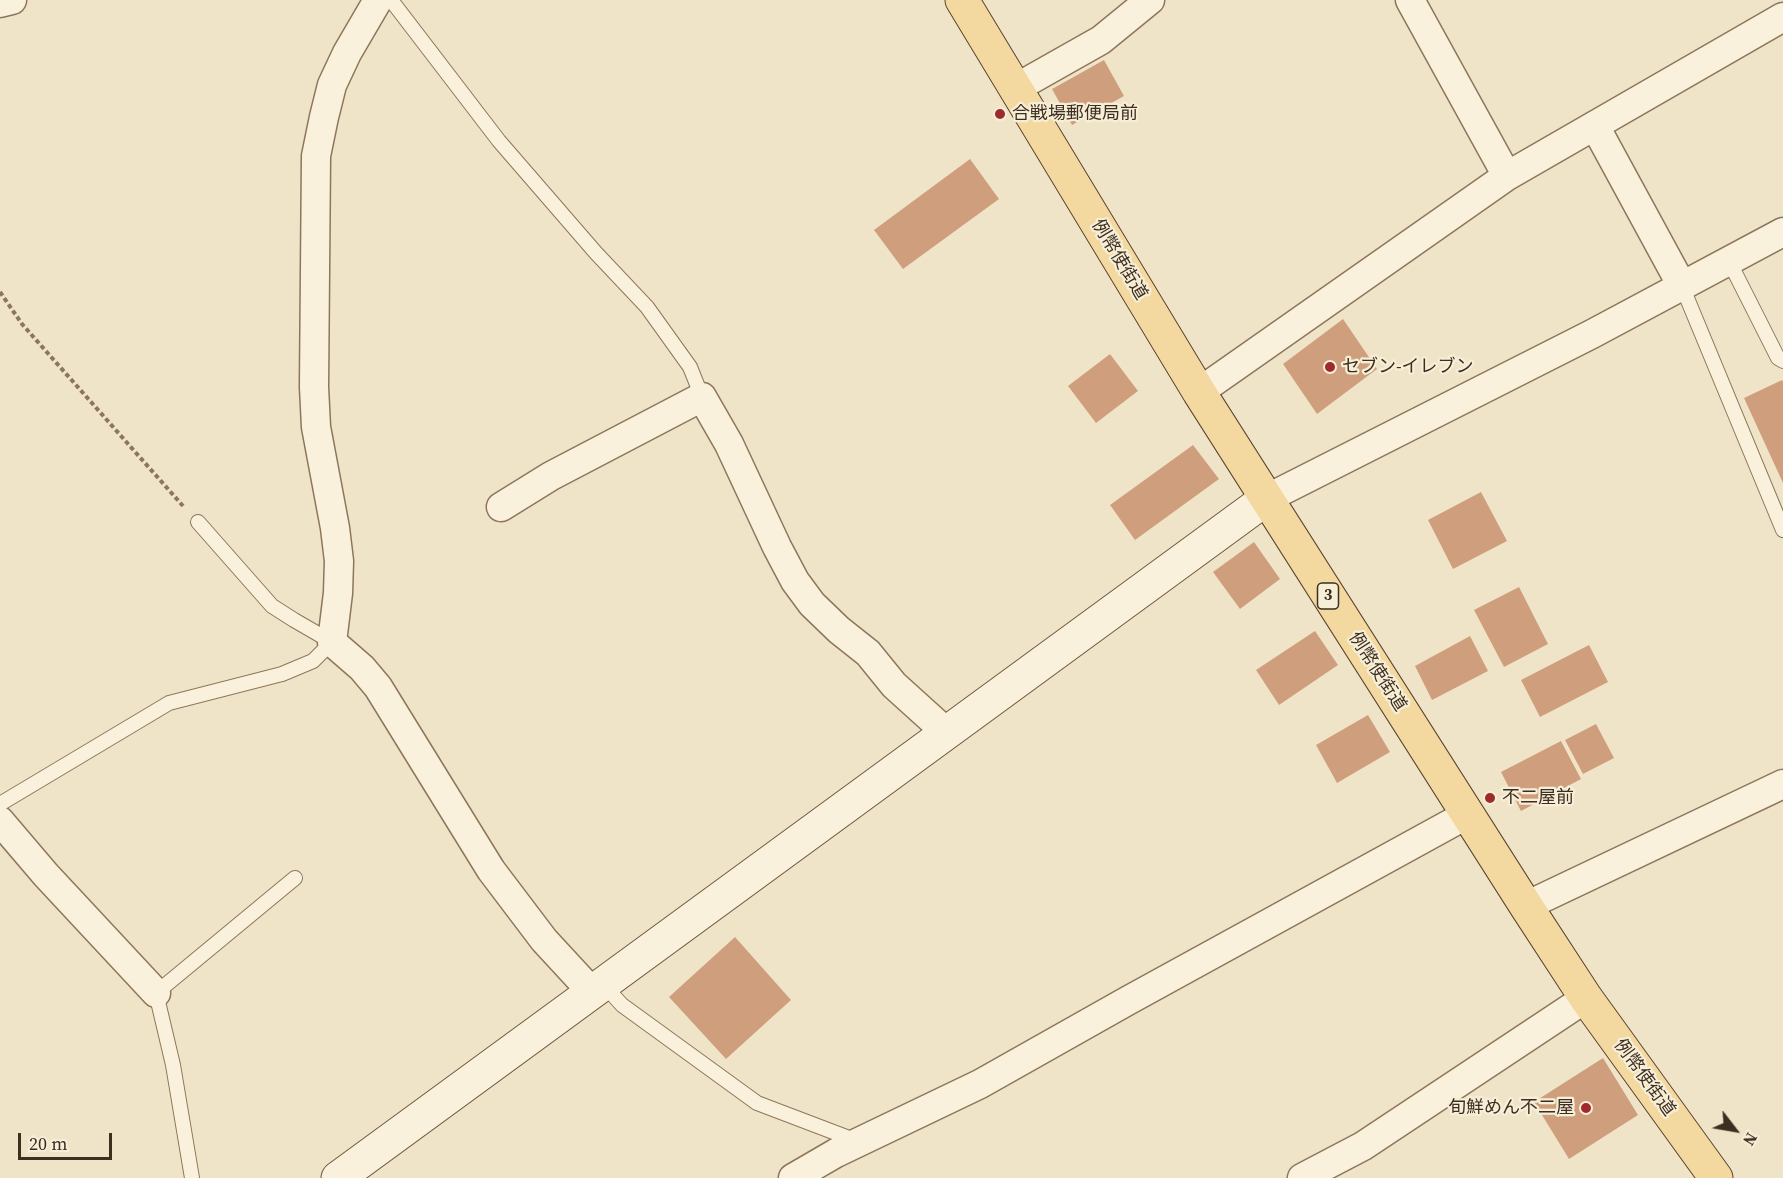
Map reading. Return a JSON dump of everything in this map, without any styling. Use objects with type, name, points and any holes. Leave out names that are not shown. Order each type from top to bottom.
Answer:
[{"type":"main road","name":"例幣使街道","points":[[962,0],[1199,392],[1526,906],[1586,998],[1716,1178]]},
{"type":"street","points":[[0,3],[12,0]]},
{"type":"street","points":[[378,0],[347,54],[333,85],[316,156],[314,387],[316,427],[339,561],[332,642],[362,668],[378,687],[491,870],[544,940],[598,988]]},
{"type":"street","points":[[1016,88],[1101,40],[1150,0]]},
{"type":"street","points":[[1410,0],[1508,176]]},
{"type":"street","points":[[1199,392],[1508,176],[1783,17]]},
{"type":"street","points":[[1595,126],[1682,286]]},
{"type":"street","points":[[338,1178],[1266,499],[1592,334],[1783,232]]},
{"type":"street","points":[[501,507],[551,476],[702,397],[729,444],[795,581],[812,604],[868,653],[894,685],[946,732]]},
{"type":"street","points":[[1526,906],[1783,784]]},
{"type":"street","points":[[793,1178],[836,1153],[981,1084],[1139,994],[1468,814]]},
{"type":"street","points":[[0,821],[46,875],[156,993]]},
{"type":"street","points":[[1302,1178],[1363,1146],[1586,998]]},
{"type":"lane","points":[[391,0],[499,141],[647,307],[690,367],[702,397]]},
{"type":"lane","points":[[1729,261],[1778,358],[1783,361]]},
{"type":"lane","points":[[1682,286],[1783,530]]},
{"type":"lane","points":[[0,804],[169,703],[282,674],[314,661],[332,642],[272,606],[198,522]]},
{"type":"lane","points":[[192,1178],[173,1065],[156,993],[295,878]]},
{"type":"lane","points":[[598,988],[757,1103],[859,1142]]},
{"type":"path","points":[[0,292],[22,324],[198,522]]},
{"type":"building","points":[[1104,60],[1124,96],[1072,125],[1052,89]]},
{"type":"building","points":[[970,159],[999,199],[903,269],[874,230]]},
{"type":"building","name":"セブン-イレブン","points":[[1343,319],[1377,369],[1317,414],[1283,364]]},
{"type":"building","points":[[1110,354],[1138,391],[1096,423],[1068,386]]},
{"type":"building","points":[[1782,380],[1783,382],[1783,483],[1744,398]]},
{"type":"building","points":[[1193,445],[1219,479],[1135,540],[1110,505]]},
{"type":"building","points":[[1481,492],[1507,541],[1453,569],[1428,520]]},
{"type":"building","points":[[1254,542],[1280,579],[1240,609],[1213,572]]},
{"type":"building","points":[[1519,587],[1548,644],[1504,667],[1474,610]]},
{"type":"building","points":[[1315,631],[1338,665],[1279,705],[1256,670]]},
{"type":"building","points":[[1470,636],[1488,671],[1432,700],[1415,666]]},
{"type":"building","points":[[1589,645],[1608,682],[1540,717],[1521,680]]},
{"type":"building","points":[[1368,715],[1390,752],[1337,783],[1316,745]]},
{"type":"building","points":[[1596,724],[1614,758],[1583,774],[1565,740]]},
{"type":"building","points":[[1561,741],[1581,779],[1521,811],[1501,772]]},
{"type":"building","points":[[735,937],[791,1000],[726,1059],[669,997]]},
{"type":"building","name":"旬鮮めん不二屋","points":[[1603,1058],[1638,1115],[1569,1159],[1534,1102]]},
{"type":"place","name":"合戦場郵便局前","points":[[1000,114]]},
{"type":"place","name":"セブン-イレブン","points":[[1330,367]]},
{"type":"place","name":"不二屋前","points":[[1490,798]]},
{"type":"place","name":"旬鮮めん不二屋","points":[[1586,1108]]}]
